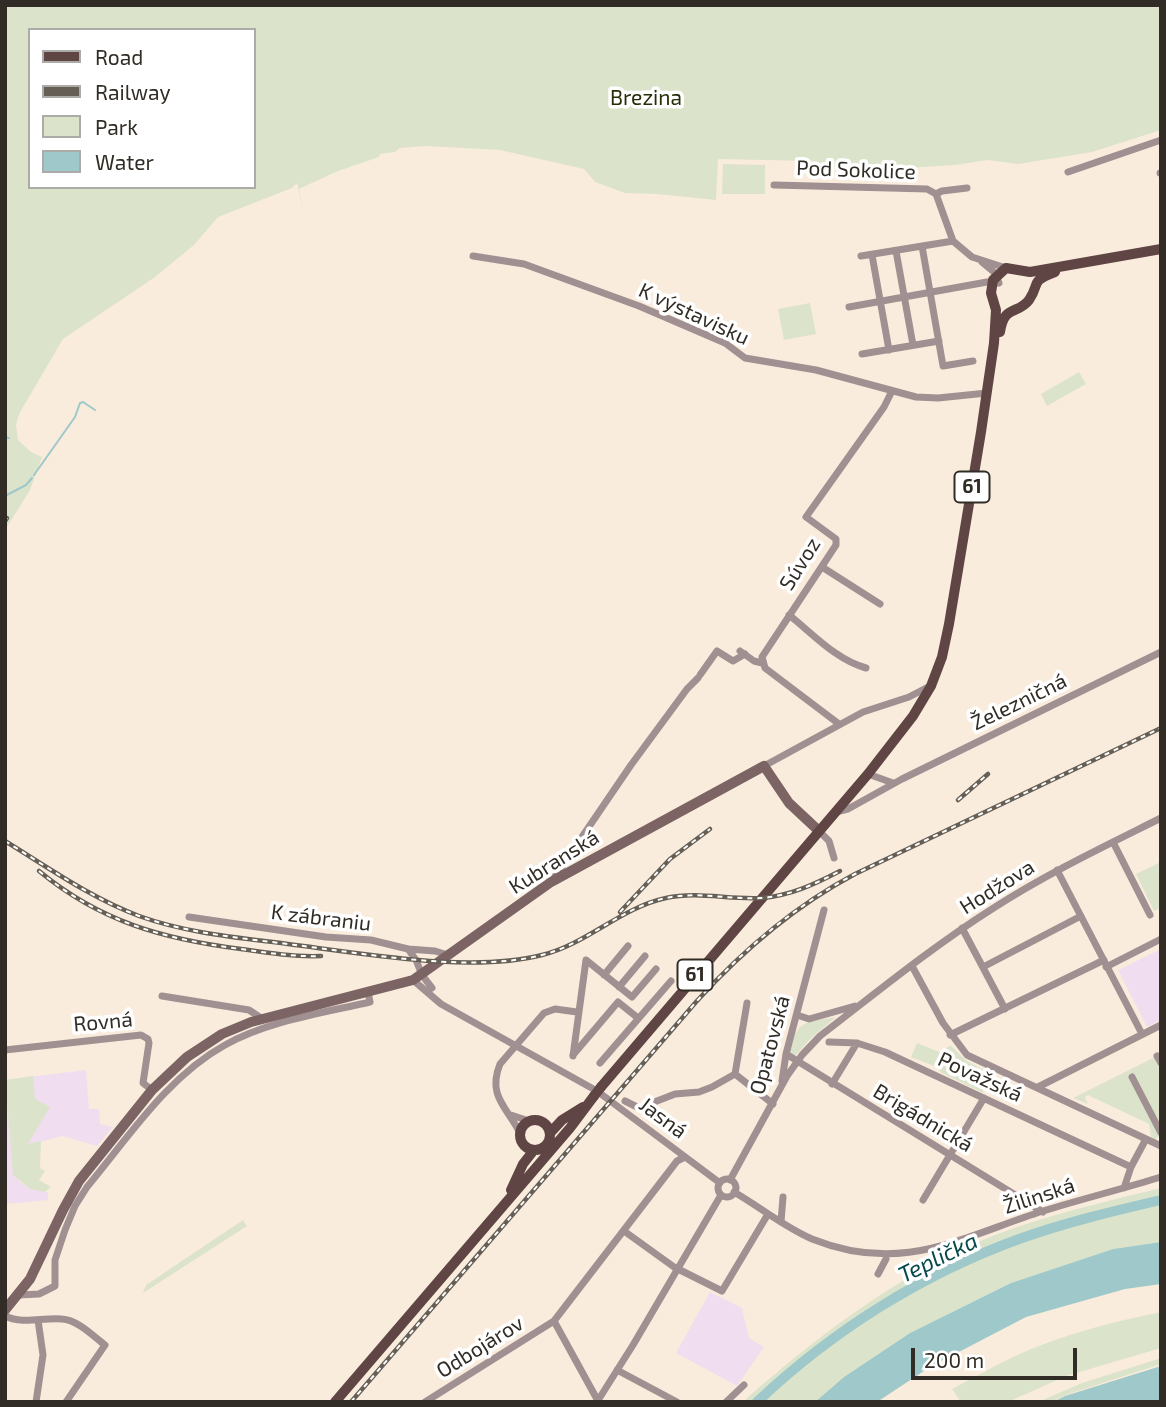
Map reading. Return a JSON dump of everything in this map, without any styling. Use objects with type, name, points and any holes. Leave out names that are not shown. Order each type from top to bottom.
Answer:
[{"type":"main road","points":[[993,278],[1009,274],[1027,278],[1066,266],[1161,249]]},
{"type":"main road","points":[[993,278],[1006,268],[1027,278]]},
{"type":"main road","points":[[996,334],[1010,316],[1035,303],[1044,281],[1054,270]]},
{"type":"main road","name":"61","points":[[335,1402],[868,774],[913,716],[931,686],[942,657],[949,624],[1000,312],[993,278]]},
{"type":"main road","name":"61","points":[[993,278],[996,334]]},
{"type":"main road","name":"61","points":[[996,334],[1004,318],[1028,301],[1027,278]]},
{"type":"main road","points":[[999,297],[1006,305],[1016,308],[1029,307]]},
{"type":"main road","name":"61","points":[[502,1204],[514,1184],[529,1147],[546,1145],[547,1128],[594,1096]]},
{"type":"main road","points":[[529,1147],[520,1133],[523,1126],[529,1121],[539,1121],[547,1128]]},
{"type":"street","points":[[1068,172],[1161,139]]},
{"type":"street","name":"Pod Sokolice","points":[[774,185],[927,189],[936,194],[953,241]]},
{"type":"street","name":"Pod Sokolice","points":[[936,194],[967,188]]},
{"type":"street","points":[[861,256],[953,241],[972,257],[1006,268]]},
{"type":"street","points":[[922,246],[943,366],[973,361]]},
{"type":"street","points":[[896,251],[913,345]]},
{"type":"street","points":[[872,255],[889,350]]},
{"type":"street","name":"K výstavisku","points":[[473,256],[524,264],[639,306],[725,343],[745,358],[816,370],[892,391],[931,398],[987,393]]},
{"type":"street","points":[[849,307],[993,278],[982,261]]},
{"type":"street","points":[[862,354],[939,341]]},
{"type":"street","name":"Súvoz","points":[[762,663],[764,653],[836,545],[836,539],[806,517],[884,407],[892,391]]},
{"type":"street","points":[[822,567],[880,604]]},
{"type":"street","points":[[789,615],[804,629],[852,662],[866,668]]},
{"type":"street","points":[[551,882],[631,765],[717,651],[733,661],[742,653],[762,663],[839,724]]},
{"type":"street","name":"Železničná","points":[[835,813],[848,809],[893,783],[1161,652]]},
{"type":"street","name":"Kubranská","points":[[5,1310],[19,1296],[111,1139],[152,1090],[224,1039],[268,1020],[322,1008],[417,978],[551,882],[839,724],[871,708],[905,698],[931,686]]},
{"type":"street","points":[[764,766],[785,799],[829,841],[834,858]]},
{"type":"street","points":[[868,774],[893,783]]},
{"type":"street","name":"Hodžova","points":[[782,1085],[797,1061],[820,1036],[962,928],[1058,870],[1161,818]]},
{"type":"street","points":[[1113,842],[1150,915]]},
{"type":"street","points":[[1058,870],[1142,1034]]},
{"type":"street","name":"Opatovská","points":[[730,1180],[774,1104],[782,1085],[786,1054],[824,910]]},
{"type":"street","points":[[983,967],[1081,916]]},
{"type":"street","name":"K zábraniu","points":[[189,917],[326,937],[371,940],[408,949],[435,951],[448,956]]},
{"type":"street","points":[[962,928],[1005,1009]]},
{"type":"street","points":[[950,1035],[1161,939]]},
{"type":"street","points":[[604,975],[628,946]]},
{"type":"street","points":[[408,949],[416,960],[417,978],[432,988],[441,1004]]},
{"type":"street","points":[[619,987],[645,956]]},
{"type":"street","points":[[638,1018],[618,1002],[573,1056],[584,958],[632,998],[656,969]]},
{"type":"street","points":[[432,988],[432,975],[438,963]]},
{"type":"street","name":"Považská","points":[[912,966],[950,1035],[967,1055],[1161,1146]]},
{"type":"street","name":"Jasná","points":[[417,978],[441,1004],[584,1083],[720,1183]]},
{"type":"street","points":[[600,1063],[671,981]]},
{"type":"street","points":[[162,996],[249,1010],[268,1020]]},
{"type":"street","points":[[735,1074],[747,1003]]},
{"type":"street","name":"Hodžova","points":[[797,1015],[809,1018],[827,1016],[862,1003]]},
{"type":"street","points":[[520,1133],[511,1115],[498,1099],[495,1082],[500,1064],[538,1018],[548,1011],[561,1009],[577,1012]]},
{"type":"street","points":[[1038,1087],[1161,1025]]},
{"type":"street","points":[[575,1027],[586,1040]]},
{"type":"street","name":"Rovná","points":[[5,1050],[141,1035],[148,1038],[149,1043],[143,1083],[152,1090]]},
{"type":"street","name":"Považská","points":[[829,1042],[857,1043],[885,1052],[1131,1167]]},
{"type":"street","points":[[832,1084],[857,1043]]},
{"type":"street","name":"Brigádnická","points":[[786,1054],[1043,1212]]},
{"type":"street","name":"Kubranská","points":[[83,1184],[121,1147],[184,1066]]},
{"type":"street","points":[[625,1101],[639,1108],[675,1094],[699,1092],[735,1074]]},
{"type":"street","points":[[735,1074],[774,1104]]},
{"type":"street","points":[[1132,1077],[1161,1133]]},
{"type":"street","points":[[923,1200],[984,1098]]},
{"type":"street","points":[[144,1101],[153,1108]]},
{"type":"street","points":[[511,1115],[529,1121]]},
{"type":"street","points":[[111,1139],[121,1147]]},
{"type":"street","points":[[1124,1188],[1131,1167],[1146,1139]]},
{"type":"street","points":[[685,1157],[677,1161],[554,1321],[598,1401],[721,1195]]},
{"type":"street","name":"Žilinská","points":[[734,1192],[780,1222],[811,1238],[866,1252],[894,1254],[916,1253],[947,1245],[1043,1212],[1161,1177]]},
{"type":"street","points":[[730,1180],[734,1184],[734,1192],[728,1197],[721,1195],[718,1188],[720,1183],[730,1180]]},
{"type":"street","points":[[780,1222],[783,1197]]},
{"type":"street","points":[[624,1231],[677,1269],[722,1291],[768,1214]]},
{"type":"street","name":"Kubranská","points":[[19,1296],[39,1294],[56,1283],[55,1260],[60,1228]]},
{"type":"street","points":[[43,1255],[55,1260]]},
{"type":"street","points":[[878,1274],[886,1259]]},
{"type":"street","points":[[5,1316],[12,1319],[63,1319],[76,1324],[105,1345],[66,1402]]},
{"type":"street","points":[[36,1402],[43,1355],[38,1320]]},
{"type":"street","name":"Odbojárov","points":[[425,1402],[554,1321]]},
{"type":"street","points":[[617,1370],[677,1402]]},
{"type":"street","points":[[726,1402],[744,1385]]},
{"type":"shaded area","points":[[1161,949],[1161,1020],[1147,1027],[1118,970]]},
{"type":"shaded area","points":[[86,1070],[89,1109],[99,1109],[100,1124],[113,1127],[97,1146],[62,1136],[11,1150],[19,1181],[30,1189],[48,1192],[48,1200],[5,1204],[5,1080]]},
{"type":"shaded area","points":[[710,1292],[742,1308],[749,1338],[764,1347],[737,1386],[676,1353]]},
{"type":"green space","name":"Brezina","points":[[5,5],[1161,5],[1161,130],[1092,152],[1018,164],[987,160],[955,165],[873,170],[814,166],[813,161],[718,159],[716,200],[625,193],[595,182],[584,169],[500,150],[426,146],[400,148],[395,152],[380,154],[379,157],[338,171],[299,189],[303,211],[297,183],[292,188],[218,217],[194,245],[155,277],[63,339],[19,414],[16,425],[18,440],[31,452],[42,457],[30,490],[5,530]]},
{"type":"green space","points":[[723,164],[765,165],[765,194],[722,194]]},
{"type":"green space","points":[[810,303],[816,334],[784,340],[778,309]]},
{"type":"green space","points":[[1079,372],[1086,384],[1047,406],[1041,394]]},
{"type":"green space","points":[[1161,862],[1161,908],[1154,911],[1136,874]]},
{"type":"green space","points":[[836,1017],[795,1056],[789,1052],[796,1033],[804,1024]]},
{"type":"green space","points":[[917,1043],[944,1054],[948,1046],[951,1046],[967,1061],[985,1071],[983,1093],[940,1072],[939,1068],[911,1057]]},
{"type":"green space","points":[[1161,1054],[1161,1137],[1156,1140],[1151,1137],[1149,1124],[1088,1095],[1085,1097],[1088,1104],[1073,1098]]},
{"type":"green space","points":[[33,1076],[35,1099],[50,1107],[28,1144],[41,1141],[40,1168],[45,1171],[39,1180],[51,1187],[45,1192],[30,1189],[13,1175],[5,1080]]},
{"type":"green space","points":[[1161,1188],[1161,1242],[1113,1249],[1011,1283],[910,1333],[844,1377],[815,1402],[749,1402],[746,1399],[846,1318],[899,1283],[956,1252],[1005,1231]]},
{"type":"green space","points":[[243,1220],[247,1226],[143,1293],[146,1285]]},
{"type":"green space","points":[[1161,1312],[1161,1348],[1066,1376],[1008,1402],[961,1402],[952,1389],[1015,1356],[1068,1335]]},
{"type":"green space","points":[[1161,1358],[1161,1364],[1051,1402],[1038,1402],[1082,1383]]},
{"type":"water","points":[[1161,1242],[1161,1284],[1125,1289],[1026,1317],[930,1367],[877,1402],[815,1402],[844,1377],[910,1333],[1011,1283],[1113,1249]]},
{"type":"water","points":[[1161,1366],[1161,1402],[1053,1402],[1065,1396]]},
{"type":"waterway","points":[[34,475],[75,417],[80,403],[83,402],[95,410]]},
{"type":"waterway","points":[[5,437],[9,438]]},
{"type":"waterway","points":[[5,496],[26,485],[32,478]]},
{"type":"waterway","name":"Teplička","points":[[757,1402],[848,1328],[881,1306],[950,1268],[1039,1232],[1161,1200]]},
{"type":"railway","points":[[351,1402],[696,1002],[770,931],[790,915],[855,874],[1161,728]]},
{"type":"railway","points":[[958,800],[988,774]]},
{"type":"railway","points":[[620,912],[670,859],[710,829]]},
{"type":"railway","points":[[5,841],[70,882],[121,909],[158,922],[236,937],[387,957],[452,962],[514,960],[542,955],[574,943],[649,903],[666,898],[690,895],[772,897],[802,889],[840,871]]},
{"type":"railway","points":[[39,871],[86,903],[134,925],[159,933],[185,940],[261,952],[321,956]]}]
